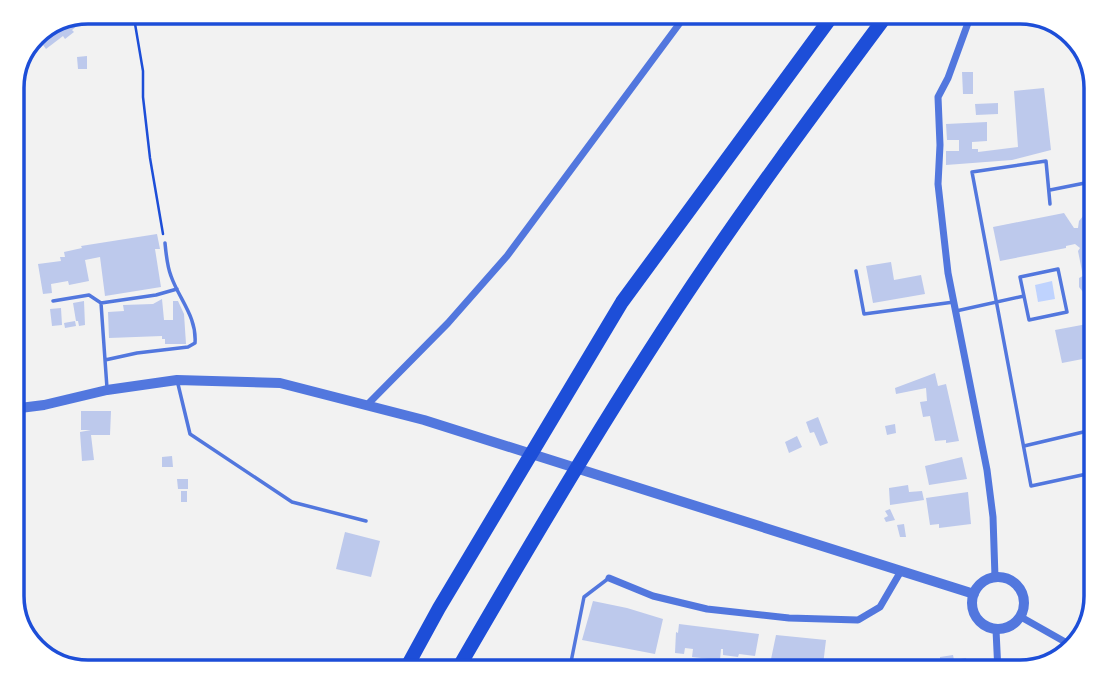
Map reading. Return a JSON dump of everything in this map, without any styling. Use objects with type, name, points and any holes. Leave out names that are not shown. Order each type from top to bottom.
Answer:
[{"type":"highway","points":[[411,660],[622,302],[826,24]]},
{"type":"highway","points":[[463,660],[575,470],[676,311],[806,124],[880,24]]},
{"type":"street","points":[[368,404],[448,323],[506,256],[679,24]]},
{"type":"street","points":[[968,24],[948,78],[938,97],[938,184],[954,302],[987,470],[993,517],[995,577]]},
{"type":"street","points":[[25,407],[107,390],[177,380],[280,383],[424,420],[974,594]]},
{"type":"street","points":[[609,578],[653,596],[707,609],[789,618],[858,620],[880,607],[901,571]]},
{"type":"street","points":[[995,577],[1005,578],[1016,584],[1024,601],[1021,617],[1012,625],[996,629],[988,628],[979,621],[973,610],[974,594],[985,581],[995,577]]},
{"type":"street","points":[[1021,617],[1064,642]]},
{"type":"street","points":[[996,629],[997,660]]},
{"type":"lane","points":[[1050,204],[1046,161],[972,172],[1031,486],[1084,475]]},
{"type":"lane","points":[[1049,190],[1083,183]]},
{"type":"lane","points":[[105,360],[188,347],[195,343],[196,332],[170,273],[165,243]]},
{"type":"lane","points":[[1058,269],[1067,312],[1029,320],[1024,296],[1020,277],[1058,269]]},
{"type":"lane","points":[[856,271],[864,314],[954,302]]},
{"type":"lane","points":[[53,301],[89,295],[101,303],[177,289]]},
{"type":"lane","points":[[956,311],[1024,296]]},
{"type":"lane","points":[[101,303],[107,390]]},
{"type":"lane","points":[[177,380],[190,434],[292,502],[366,521]]},
{"type":"lane","points":[[1024,446],[1084,432]]},
{"type":"lane","points":[[571,660],[584,597],[609,578]]},
{"type":"path","points":[[135,24],[143,71],[142,97],[165,243]]},
{"type":"water","points":[[1052,281],[1055,299],[1038,302],[1035,285]]},
{"type":"building","points":[[77,26],[65,39],[63,36],[46,49],[42,44],[46,40],[56,33]]},
{"type":"building","points":[[87,56],[87,69],[78,69],[77,57]]},
{"type":"building","points":[[962,72],[973,72],[973,94],[963,94]]},
{"type":"building","points":[[1044,88],[1051,150],[1012,160],[946,165],[946,151],[959,151],[959,140],[947,140],[946,124],[987,122],[987,141],[972,142],[972,149],[978,149],[978,152],[1018,147],[1014,91]]},
{"type":"building","points":[[998,103],[998,114],[976,115],[975,104]]},
{"type":"building","points":[[1064,213],[1074,228],[1078,228],[1083,216],[1083,292],[1079,287],[1079,278],[1083,276],[1078,251],[1080,248],[1075,244],[1000,261],[993,227]]},
{"type":"building","points":[[157,234],[160,249],[155,249],[161,287],[105,296],[100,257],[85,260],[89,281],[69,285],[68,281],[51,284],[52,293],[43,294],[38,264],[61,261],[60,257],[65,257],[64,252],[82,248],[81,246]]},
{"type":"building","points":[[891,262],[894,280],[921,275],[925,294],[873,303],[866,266]]},
{"type":"building","points":[[162,299],[164,320],[173,320],[173,301],[178,301],[184,314],[186,344],[165,344],[162,336],[109,338],[108,312],[124,311],[123,305],[153,304]]},
{"type":"building","points":[[84,301],[85,325],[79,326],[73,303]]},
{"type":"building","points":[[61,308],[62,325],[52,326],[50,309]]},
{"type":"building","points":[[75,321],[76,326],[65,328],[64,323]]},
{"type":"building","points":[[1083,325],[1084,359],[1062,363],[1055,330]]},
{"type":"building","points":[[935,373],[938,386],[946,384],[959,441],[935,441],[930,416],[923,417],[920,402],[927,401],[926,388],[896,394],[895,388]]},
{"type":"building","points":[[81,411],[111,411],[110,435],[91,435],[94,460],[82,461],[80,432],[91,430],[81,430]]},
{"type":"building","points":[[818,417],[828,443],[820,446],[806,422]]},
{"type":"building","points":[[895,424],[896,433],[887,435],[885,426]]},
{"type":"building","points":[[797,436],[802,447],[789,453],[785,442]]},
{"type":"building","points":[[172,456],[173,467],[162,467],[162,457]]},
{"type":"building","points":[[962,457],[967,479],[929,485],[925,466]]},
{"type":"building","points":[[177,479],[188,479],[188,489],[178,489]]},
{"type":"building","points":[[908,485],[909,492],[922,491],[924,500],[890,505],[889,488]]},
{"type":"building","points":[[181,491],[187,491],[187,502],[181,502]]},
{"type":"building","points":[[968,492],[971,524],[939,528],[939,524],[930,525],[926,498]]},
{"type":"building","points":[[890,509],[895,520],[886,522],[884,518],[888,516],[885,511]]},
{"type":"building","points":[[904,524],[906,537],[900,537],[897,525]]},
{"type":"building","points":[[345,532],[380,541],[371,577],[336,569]]},
{"type":"building","points":[[593,601],[663,619],[655,654],[582,640]]},
{"type":"building","points":[[679,624],[759,634],[755,656],[723,655],[723,649],[720,660],[692,657],[693,649],[685,648],[684,654],[675,653]]},
{"type":"building","points":[[776,635],[826,640],[824,660],[771,660]]},
{"type":"building","points":[[953,655],[954,660],[940,660],[940,657]]}]
